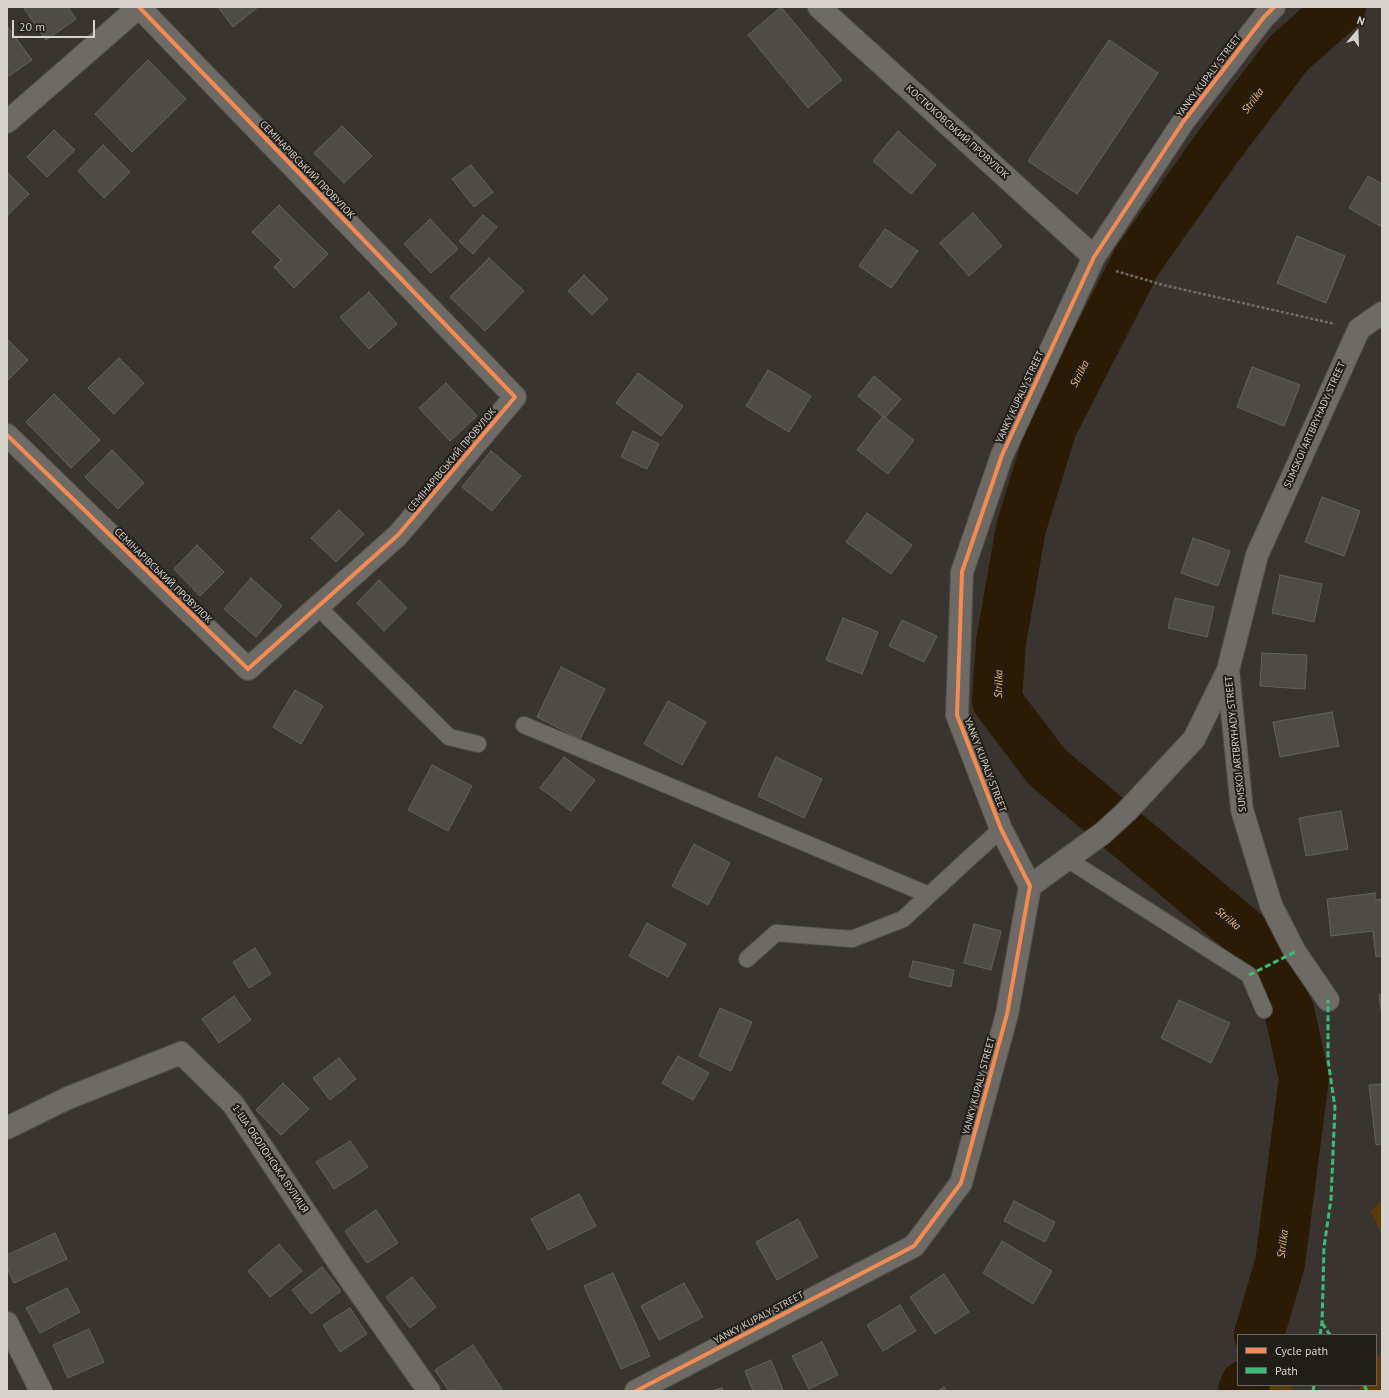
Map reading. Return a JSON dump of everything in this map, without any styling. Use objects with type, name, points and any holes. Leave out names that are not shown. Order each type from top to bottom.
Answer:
[{"type":"street","points":[[7,122],[139,7]]},
{"type":"street","name":"СЕМІНАРІВСЬКИЙ ПРОВУЛОК","points":[[7,435],[248,669],[398,535],[515,398],[139,7]]},
{"type":"street","name":"КОСТЮКОВСЬКИЙ ПРОВУЛОК","points":[[819,7],[1094,257]]},
{"type":"street","name":"YANKY KUPALY STREET","points":[[636,1391],[914,1246],[961,1183],[1007,1014],[1030,886],[1001,829],[957,715],[962,572],[1002,455],[1094,257],[1184,122],[1264,10]]},
{"type":"street","points":[[1359,329],[1382,313]]},
{"type":"street","name":"SUMSKOI ARTBRYHADY STREET","points":[[1328,1000],[1295,952],[1271,905],[1242,810],[1228,670],[1257,555],[1359,329]]},
{"type":"street","points":[[1030,886],[1103,833],[1127,811],[1194,740],[1228,670]]},
{"type":"street","name":"1-ША ОБОЛОНСЬКА ВУЛИЦЯ","points":[[7,1128],[68,1098],[181,1052],[233,1104],[343,1269],[429,1391]]},
{"type":"street","points":[[7,1324],[41,1391]]},
{"type":"lane","points":[[318,607],[449,737],[478,744]]},
{"type":"lane","points":[[524,725],[930,895]]},
{"type":"lane","points":[[747,959],[776,933],[852,939],[903,919],[1001,829]]},
{"type":"lane","points":[[1066,859],[1248,975],[1264,1010]]},
{"type":"path","points":[[1114,270],[1163,285],[1359,329]]},
{"type":"shaded area","points":[[1382,1200],[1382,1236],[1371,1211]]},
{"type":"shaded area","points":[[1382,1350],[1382,1391],[1358,1391],[1360,1386],[1377,1386],[1377,1358]]},
{"type":"shaded area","points":[[1239,1386],[1292,1386],[1291,1391],[1235,1391]]},
{"type":"building","points":[[23,7],[68,7],[76,19],[46,40]]},
{"type":"building","points":[[218,7],[258,7],[233,27]]},
{"type":"building","points":[[781,7],[842,80],[808,108],[748,35]]},
{"type":"building","points":[[7,26],[32,60],[9,76],[7,73]]},
{"type":"building","points":[[1109,40],[1158,73],[1077,194],[1028,161]]},
{"type":"building","points":[[148,60],[186,99],[132,152],[95,114]]},
{"type":"building","points":[[342,126],[372,156],[344,183],[314,153]]},
{"type":"building","points":[[54,130],[75,150],[47,177],[27,157]]},
{"type":"building","points":[[898,131],[936,165],[911,194],[873,161]]},
{"type":"building","points":[[103,145],[130,172],[104,198],[78,171]]},
{"type":"building","points":[[471,165],[493,192],[474,207],[452,179]]},
{"type":"building","points":[[7,172],[29,194],[7,216]]},
{"type":"building","points":[[1368,176],[1382,184],[1382,227],[1349,208]]},
{"type":"building","points":[[279,205],[328,254],[294,288],[274,267],[281,260],[252,232]]},
{"type":"building","points":[[973,213],[1002,246],[969,276],[940,243]]},
{"type":"building","points":[[483,215],[497,227],[473,254],[459,241]]},
{"type":"building","points":[[430,219],[458,249],[431,273],[404,244]]},
{"type":"building","points":[[885,229],[918,251],[891,288],[859,266]]},
{"type":"building","points":[[1297,236],[1345,256],[1326,303],[1277,283]]},
{"type":"building","points":[[489,258],[524,291],[485,331],[450,297]]},
{"type":"building","points":[[584,275],[608,299],[592,315],[568,291]]},
{"type":"building","points":[[369,292],[397,324],[369,349],[340,317]]},
{"type":"building","points":[[8,340],[28,360],[7,381],[7,341]]},
{"type":"building","points":[[119,358],[144,383],[114,414],[88,388]]},
{"type":"building","points":[[1252,367],[1300,385],[1284,426],[1237,407]]},
{"type":"building","points":[[768,370],[811,396],[789,432],[746,406]]},
{"type":"building","points":[[638,373],[683,406],[661,436],[616,403]]},
{"type":"building","points":[[874,376],[901,399],[885,418],[858,396]]},
{"type":"building","points":[[446,383],[477,416],[450,441],[419,408]]},
{"type":"building","points":[[54,394],[100,440],[71,468],[26,422]]},
{"type":"building","points":[[883,416],[914,440],[888,474],[857,450]]},
{"type":"building","points":[[633,431],[659,444],[647,469],[621,457]]},
{"type":"building","points":[[112,450],[144,483],[118,509],[85,477]]},
{"type":"building","points":[[491,451],[521,476],[492,511],[462,487]]},
{"type":"building","points":[[1322,497],[1360,511],[1344,556],[1305,542]]},
{"type":"building","points":[[339,510],[364,534],[336,562],[311,538]]},
{"type":"building","points":[[867,513],[912,545],[891,574],[846,542]]},
{"type":"building","points":[[1193,538],[1230,551],[1218,586],[1181,573]]},
{"type":"building","points":[[197,545],[224,572],[200,596],[174,569]]},
{"type":"building","points":[[1280,575],[1322,584],[1314,622],[1272,613]]},
{"type":"building","points":[[251,578],[282,606],[256,637],[224,609]]},
{"type":"building","points":[[379,580],[407,608],[384,631],[357,603]]},
{"type":"building","points":[[1175,598],[1214,607],[1207,637],[1168,628]]},
{"type":"building","points":[[843,618],[878,632],[862,674],[826,660]]},
{"type":"building","points":[[902,620],[937,636],[924,662],[889,646]]},
{"type":"building","points":[[1262,653],[1307,655],[1305,689],[1260,686]]},
{"type":"building","points":[[561,667],[605,689],[580,739],[537,717]]},
{"type":"building","points":[[295,690],[323,706],[301,744],[273,727]]},
{"type":"building","points":[[668,701],[706,722],[682,765],[644,744]]},
{"type":"building","points":[[1332,712],[1339,746],[1280,757],[1273,722]]},
{"type":"building","points":[[564,757],[595,780],[571,811],[540,788]]},
{"type":"building","points":[[776,757],[822,779],[804,818],[758,796]]},
{"type":"building","points":[[432,765],[472,786],[448,831],[408,810]]},
{"type":"building","points":[[1341,811],[1348,849],[1306,856],[1299,818]]},
{"type":"building","points":[[694,844],[730,863],[708,905],[672,886]]},
{"type":"building","points":[[1375,893],[1375,900],[1382,899],[1382,956],[1376,957],[1373,931],[1331,936],[1327,899]]},
{"type":"building","points":[[647,923],[686,944],[668,977],[629,956]]},
{"type":"building","points":[[974,924],[1001,931],[991,970],[964,963]]},
{"type":"building","points":[[255,948],[271,974],[249,988],[233,962]]},
{"type":"building","points":[[913,961],[954,970],[951,987],[909,977]]},
{"type":"building","points":[[1382,994],[1382,1016],[1379,995]]},
{"type":"building","points":[[234,996],[251,1020],[219,1043],[202,1019]]},
{"type":"building","points":[[1179,1000],[1230,1023],[1211,1063],[1161,1038]]},
{"type":"building","points":[[720,1008],[752,1022],[731,1071],[699,1056]]},
{"type":"building","points":[[678,1056],[709,1073],[693,1100],[662,1083]]},
{"type":"building","points":[[339,1058],[356,1079],[330,1100],[313,1078]]},
{"type":"building","points":[[283,1083],[309,1109],[281,1135],[256,1110]]},
{"type":"building","points":[[1382,1084],[1382,1144],[1376,1145],[1369,1085]]},
{"type":"building","points":[[350,1141],[368,1167],[334,1189],[316,1162]]},
{"type":"building","points":[[579,1194],[596,1226],[548,1250],[531,1219]]},
{"type":"building","points":[[1014,1201],[1055,1222],[1045,1242],[1004,1221]]},
{"type":"building","points":[[376,1210],[398,1243],[367,1263],[345,1231]]},
{"type":"building","points":[[798,1219],[818,1257],[777,1280],[756,1242]]},
{"type":"building","points":[[55,1233],[67,1259],[14,1283],[7,1268],[7,1255]]},
{"type":"building","points":[[1002,1241],[1052,1271],[1033,1304],[983,1273]]},
{"type":"building","points":[[279,1244],[302,1271],[270,1297],[248,1271]]},
{"type":"building","points":[[322,1267],[341,1291],[311,1314],[292,1290]]},
{"type":"building","points":[[613,1273],[650,1356],[621,1369],[584,1286]]},
{"type":"building","points":[[944,1274],[969,1312],[935,1334],[910,1297]]},
{"type":"building","points":[[412,1277],[436,1307],[410,1328],[386,1297]]},
{"type":"building","points":[[684,1283],[703,1317],[659,1340],[641,1306]]},
{"type":"building","points":[[67,1288],[80,1312],[40,1333],[26,1308]]},
{"type":"building","points":[[900,1305],[916,1331],[883,1351],[867,1325]]},
{"type":"building","points":[[350,1308],[367,1334],[340,1352],[323,1325]]},
{"type":"building","points":[[89,1329],[104,1362],[68,1378],[53,1345]]},
{"type":"building","points":[[822,1342],[838,1375],[809,1389],[792,1356]]},
{"type":"building","points":[[473,1345],[502,1389],[500,1391],[449,1391],[435,1370]]},
{"type":"building","points":[[771,1360],[783,1390],[753,1391],[745,1371]]},
{"type":"building","points":[[944,1387],[947,1391],[938,1391]]},
{"type":"building","points":[[722,1388],[723,1391],[711,1391]]},
{"type":"waterway","name":"Strilka","points":[[1259,1334],[1280,1263],[1304,1078],[1289,1010],[1249,937],[1047,767],[997,701],[1001,642],[1021,528],[1052,427],[1137,261],[1219,145],[1289,53],[1341,7]]},
{"type":"waterway","name":"Strilka","points":[[1243,1391],[1245,1386]]},
{"type":"marked path","points":[[1249,975],[1295,952]]},
{"type":"marked path","points":[[1320,1334],[1322,1323],[1324,1247],[1331,1199],[1335,1108],[1328,1060],[1328,1000]]},
{"type":"marked path","points":[[1322,1323],[1329,1334]]},
{"type":"marked path","points":[[1313,1391],[1314,1386]]},
{"type":"marked path","points":[[1364,1386],[1367,1391]]},
{"type":"cycle path","points":[[7,435],[248,669],[398,535],[515,397],[139,7]]},
{"type":"cycle path","points":[[636,1391],[914,1246],[961,1183],[1007,1014],[1030,886],[1001,829],[957,715],[962,572],[1002,455],[1094,257],[1183,122],[1264,17],[1274,7]]}]
